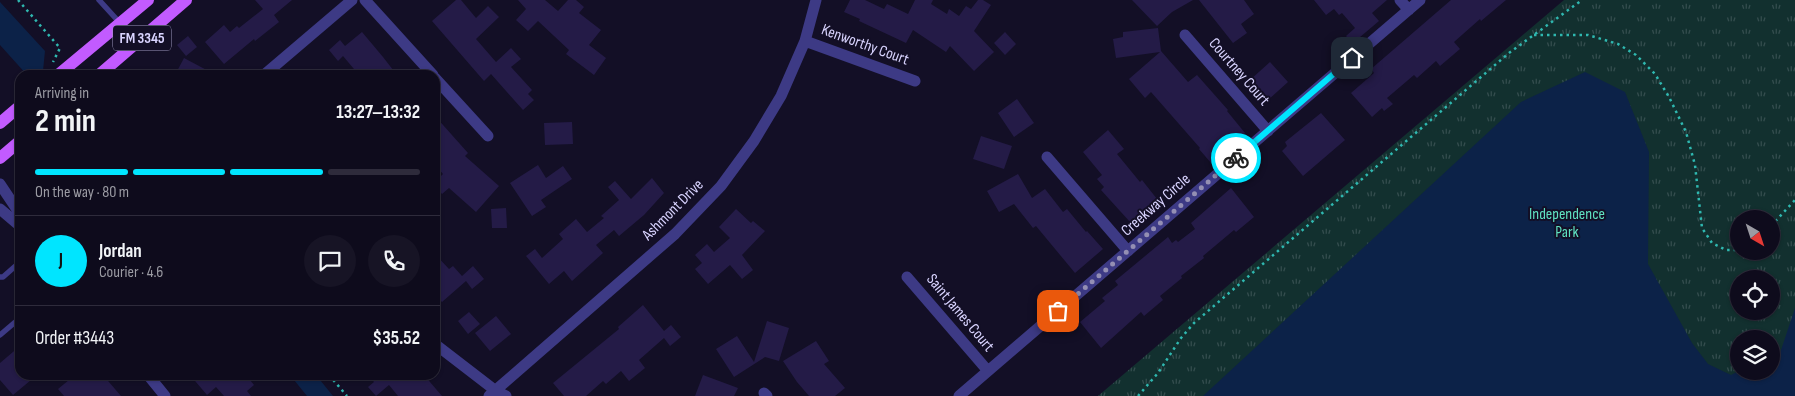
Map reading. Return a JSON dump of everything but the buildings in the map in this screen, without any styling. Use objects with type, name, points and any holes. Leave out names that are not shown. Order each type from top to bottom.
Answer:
[{"type":"main road","name":"FM 3345","points":[[105,70],[186,0]]},
{"type":"main road","name":"FM 3345","points":[[58,70],[120,23],[144,1]]},
{"type":"main road","points":[[0,123],[15,110]]},
{"type":"main road","points":[[0,158],[15,145]]},
{"type":"street","points":[[270,70],[352,0]]},
{"type":"street","points":[[365,0],[429,70]]},
{"type":"street","name":"Ashmont Drive","points":[[497,394],[675,234],[721,186],[754,141],[781,96],[805,41],[816,0]]},
{"type":"street","points":[[1400,0],[1409,10]]},
{"type":"street","name":"Creekway Circle","points":[[959,396],[1420,0]]},
{"type":"street","name":"Courtney Court","points":[[1185,35],[1268,130]]},
{"type":"street","name":"Kenworthy Court","points":[[805,41],[915,81]]},
{"type":"street","points":[[440,83],[488,136]]},
{"type":"street","points":[[1046,157],[1128,251]]},
{"type":"street","points":[[0,184],[15,206]]},
{"type":"street","points":[[0,209],[15,222]]},
{"type":"street","name":"Saint James Court","points":[[907,277],[988,371]]},
{"type":"street","points":[[440,348],[497,394]]},
{"type":"street","points":[[152,380],[165,396]]},
{"type":"lane","points":[[99,0],[120,23]]},
{"type":"lane","points":[[1,278],[15,269]]},
{"type":"lane","points":[[0,335],[15,322]]},
{"type":"path","points":[[18,0],[60,48],[57,70]]},
{"type":"path","points":[[1138,396],[1158,373],[1181,338],[1194,323],[1509,53],[1582,0]]},
{"type":"path","points":[[1533,35],[1588,35],[1618,44],[1636,55],[1655,74],[1669,97],[1686,132],[1695,165],[1702,228],[1712,243],[1730,250]]},
{"type":"path","points":[[1780,216],[1795,200]]},
{"type":"path","points":[[333,380],[347,396]]},
{"type":"green space","name":"Independence Park","points":[[1564,0],[1795,0],[1795,396],[1098,396]]},
{"type":"water","points":[[0,2],[45,51],[43,70],[22,70],[0,45]]},
{"type":"water","points":[[1585,72],[1625,92],[1649,152],[1648,264],[1692,343],[1708,364],[1730,375],[1730,380],[1780,380],[1780,353],[1795,308],[1795,396],[1203,396],[1521,102]]},
{"type":"water","points":[[294,380],[320,380],[333,396],[307,396]]},
{"type":"way so far","points":[[1058,311],[1236,158]]},
{"type":"route","points":[[1236,158],[1352,58]]}]
